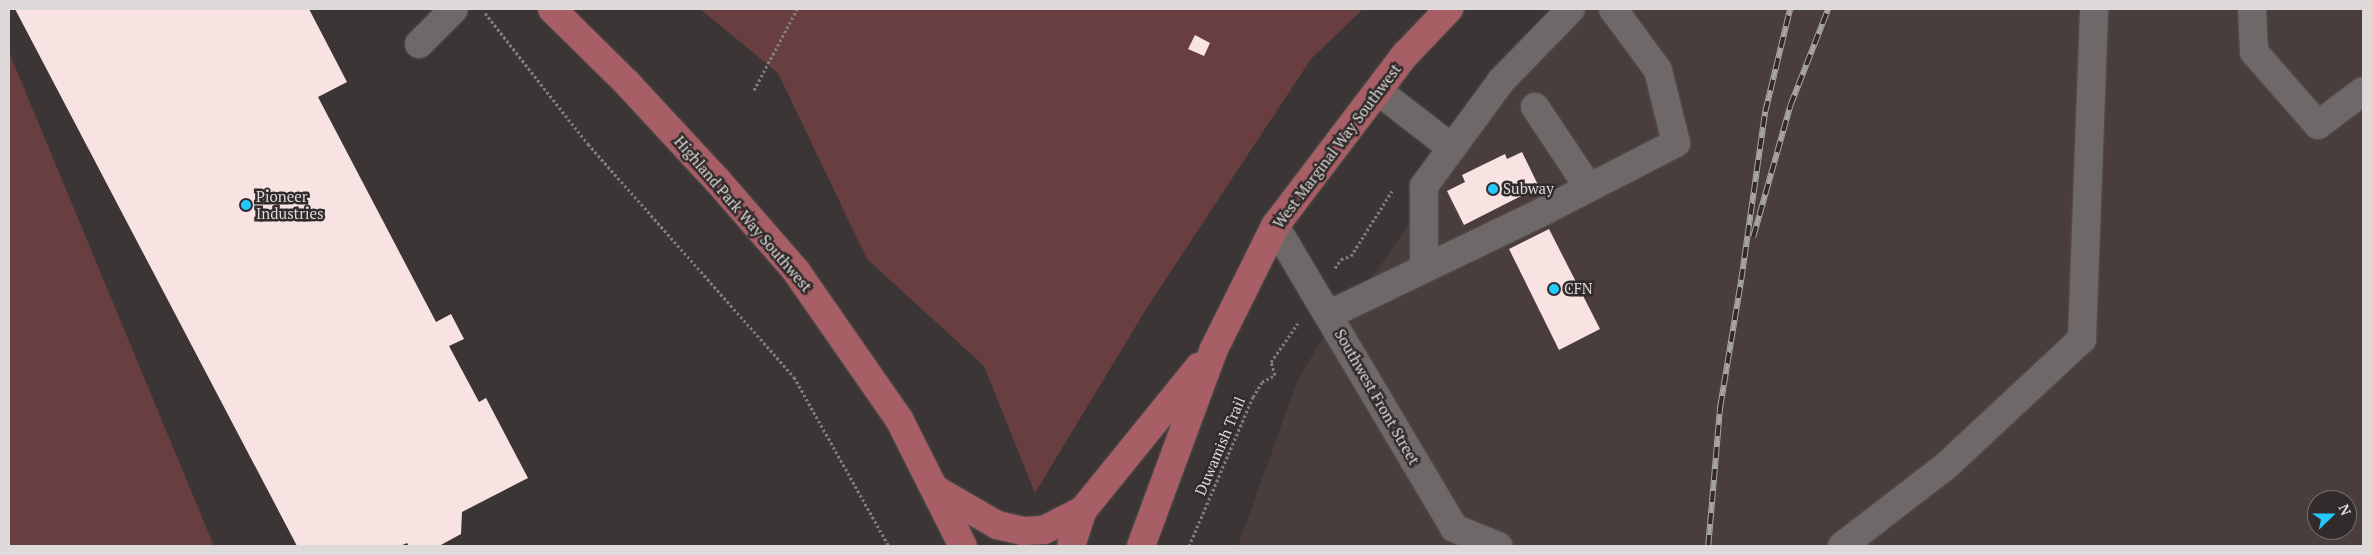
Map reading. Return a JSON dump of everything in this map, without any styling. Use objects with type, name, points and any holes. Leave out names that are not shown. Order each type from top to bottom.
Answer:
[{"type":"main road","name":"Highland Park Way Southwest","points":[[552,9],[628,84],[717,180],[796,271],[899,419],[963,546]]},
{"type":"main road","name":"West Marginal Way Southwest","points":[[1141,546],[1214,348],[1275,226],[1405,55],[1449,9]]},
{"type":"main road","name":"West Marginal Way Southwest","points":[[1071,546],[1083,510],[1214,348]]},
{"type":"main road","points":[[934,489],[997,526],[1024,530],[1044,530],[1083,510]]},
{"type":"lane","points":[[419,44],[454,9]]},
{"type":"lane","points":[[1424,268],[1424,186],[1501,81],[1571,9]]},
{"type":"lane","points":[[1328,315],[1676,143],[1658,70],[1613,9]]},
{"type":"lane","points":[[1842,546],[1946,466],[2082,339],[2094,9]]},
{"type":"lane","points":[[2252,9],[2254,52],[2318,125],[2363,91]]},
{"type":"lane","points":[[1378,92],[1452,148]]},
{"type":"lane","points":[[1535,106],[1588,188]]},
{"type":"lane","name":"Southwest Front Street","points":[[1275,226],[1454,528],[1489,545]]},
{"type":"path","points":[[482,9],[588,144],[794,377],[889,546]]},
{"type":"path","points":[[754,90],[797,9]]},
{"type":"path","points":[[1341,259],[1351,256]]},
{"type":"path","name":"Duwamish Trail","points":[[1189,546],[1253,397],[1262,382],[1275,375],[1271,362]]},
{"type":"shaded area","points":[[700,9],[1363,9],[1311,59],[1148,306],[1035,493],[984,366],[867,259],[778,73]]},
{"type":"shaded area","points":[[1584,9],[2363,9],[2363,546],[1238,546],[1297,382],[1319,344],[1362,292],[1466,142]]},
{"type":"shaded area","points":[[9,52],[214,546],[9,546]]},
{"type":"building","name":"Pioneer Industries","points":[[15,9],[309,9],[347,82],[318,97],[436,322],[451,314],[464,339],[449,346],[479,402],[486,398],[528,478],[462,512],[461,534],[439,546],[409,546],[407,543],[400,546],[297,546]]},
{"type":"building","points":[[1195,35],[1210,43],[1204,56],[1188,49]]},
{"type":"building","name":"Subway","points":[[1522,152],[1539,187],[1464,225],[1447,191],[1465,182],[1462,175],[1505,154],[1507,159]]},
{"type":"building","name":"CFN","points":[[1549,229],[1600,329],[1559,350],[1509,249]]},
{"type":"railway","points":[[1708,546],[1720,407],[1741,280],[1765,112],[1790,9]]},
{"type":"railway","points":[[1753,237],[1790,106],[1828,9]]},
{"type":"place","name":"Subway","points":[[1493,189]]},
{"type":"place","name":"Pioneer Industries","points":[[246,205]]},
{"type":"place","name":"CFN","points":[[1554,289]]}]
